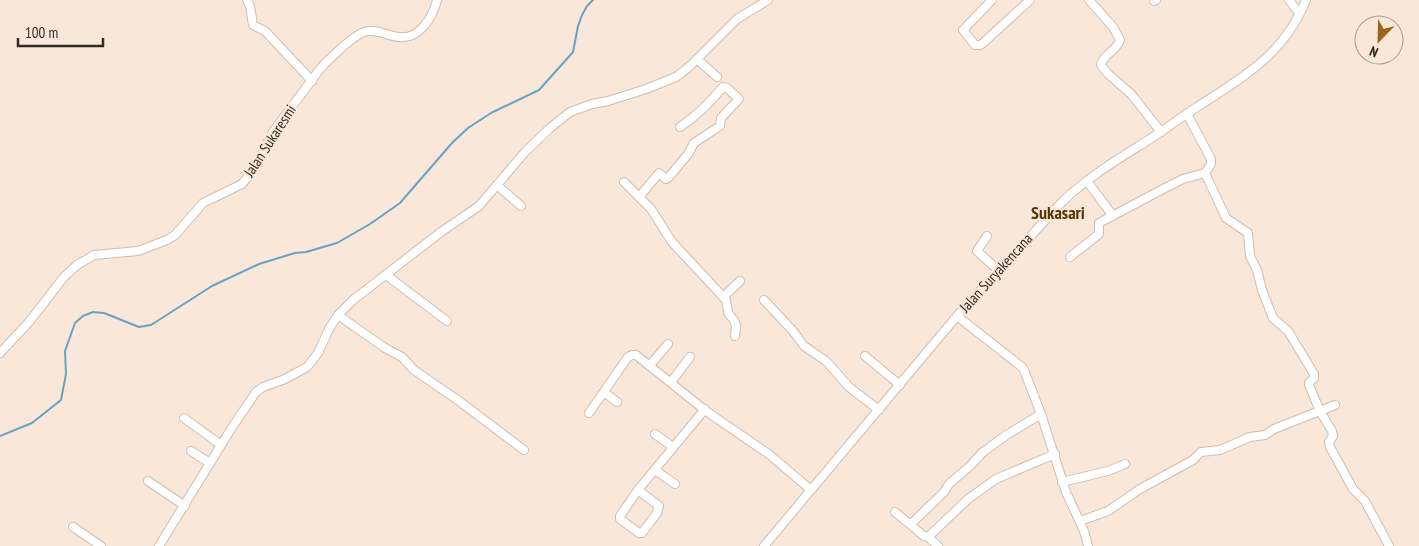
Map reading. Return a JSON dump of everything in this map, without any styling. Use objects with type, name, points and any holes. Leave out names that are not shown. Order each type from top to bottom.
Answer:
[{"type":"street","points":[[247,0],[250,6],[253,25],[265,31],[312,81]]},
{"type":"street","name":"Jalan Sukaresmi","points":[[0,353],[29,322],[76,265],[94,255],[138,251],[175,236],[203,203],[242,184],[255,168],[276,127],[328,60],[352,39],[365,32],[378,32],[400,37],[415,33],[428,22],[437,0]]},
{"type":"street","points":[[159,546],[259,388],[285,379],[307,367],[318,353],[329,328],[338,315],[353,300],[441,232],[479,206],[531,146],[570,112],[617,98],[668,80],[682,73],[737,18],[768,0]]},
{"type":"street","points":[[992,0],[963,30],[975,45],[983,43],[1030,0]]},
{"type":"street","points":[[1089,0],[1113,27],[1120,40],[1118,46],[1102,60],[1101,65],[1107,73],[1131,94],[1160,132]]},
{"type":"street","points":[[1289,0],[1299,13]]},
{"type":"street","name":"Jalan Suryakencana","points":[[764,546],[957,316],[1063,201],[1087,181],[1186,114],[1229,88],[1262,63],[1285,36],[1306,0]]},
{"type":"street","points":[[697,59],[717,77]]},
{"type":"street","points":[[639,197],[659,174],[666,179],[669,177],[688,154],[694,143],[720,126],[721,118],[739,99],[727,88],[723,87],[708,106],[680,127]]},
{"type":"street","points":[[1070,257],[1099,234],[1100,223],[1165,188],[1184,179],[1205,173],[1211,164],[1211,160],[1186,114]]},
{"type":"street","points":[[1205,173],[1226,218],[1248,233],[1250,256],[1257,270],[1262,290],[1273,318],[1288,331],[1314,374],[1314,378],[1309,385],[1320,411],[1332,430],[1333,436],[1329,444],[1333,454],[1353,489],[1365,501],[1389,546]]},
{"type":"street","points":[[1087,181],[1113,216]]},
{"type":"street","points":[[624,182],[651,209],[672,242],[727,302],[728,314],[734,320],[736,326],[735,336]]},
{"type":"street","points":[[497,185],[521,206]]},
{"type":"street","points":[[987,236],[977,251],[999,271]]},
{"type":"street","points":[[386,275],[447,321]]},
{"type":"street","points":[[723,297],[740,281]]},
{"type":"street","points":[[764,300],[793,331],[804,346],[826,361],[849,388],[879,410]]},
{"type":"street","points":[[338,315],[385,348],[402,357],[414,370],[524,450]]},
{"type":"street","points":[[957,316],[1022,367],[1041,414],[1062,482],[1080,521],[1088,546]]},
{"type":"street","points":[[650,364],[668,344]]},
{"type":"street","points":[[589,413],[632,354],[650,364],[705,410],[770,455],[811,490]]},
{"type":"street","points":[[865,356],[900,386]]},
{"type":"street","points":[[671,382],[690,357]]},
{"type":"street","points":[[604,392],[617,402]]},
{"type":"street","points":[[1080,521],[1108,511],[1140,489],[1193,460],[1201,452],[1220,450],[1250,437],[1264,435],[1335,404]]},
{"type":"street","points":[[638,490],[659,506],[657,513],[642,533],[639,533],[619,517],[638,490],[705,410]]},
{"type":"street","points":[[910,524],[982,453],[1041,414]]},
{"type":"street","points":[[184,418],[222,445]]},
{"type":"street","points":[[655,434],[673,448]]},
{"type":"street","points":[[191,451],[210,463]]},
{"type":"street","points":[[928,537],[968,499],[996,479],[1054,454]]},
{"type":"street","points":[[1062,482],[1108,471],[1125,464]]},
{"type":"street","points":[[655,470],[675,484]]},
{"type":"street","points":[[148,481],[185,506]]},
{"type":"street","points":[[895,512],[938,546]]},
{"type":"street","points":[[73,527],[101,546]]},
{"type":"waterway","points":[[0,436],[32,423],[61,400],[66,374],[65,351],[75,323],[83,316],[93,312],[104,313],[139,327],[151,325],[212,286],[259,264],[337,243],[370,224],[400,203],[452,143],[468,128],[491,113],[539,90],[573,52],[582,15],[593,0]]},
{"type":"district","name":"Sukasari","points":[[1058,213]]}]
